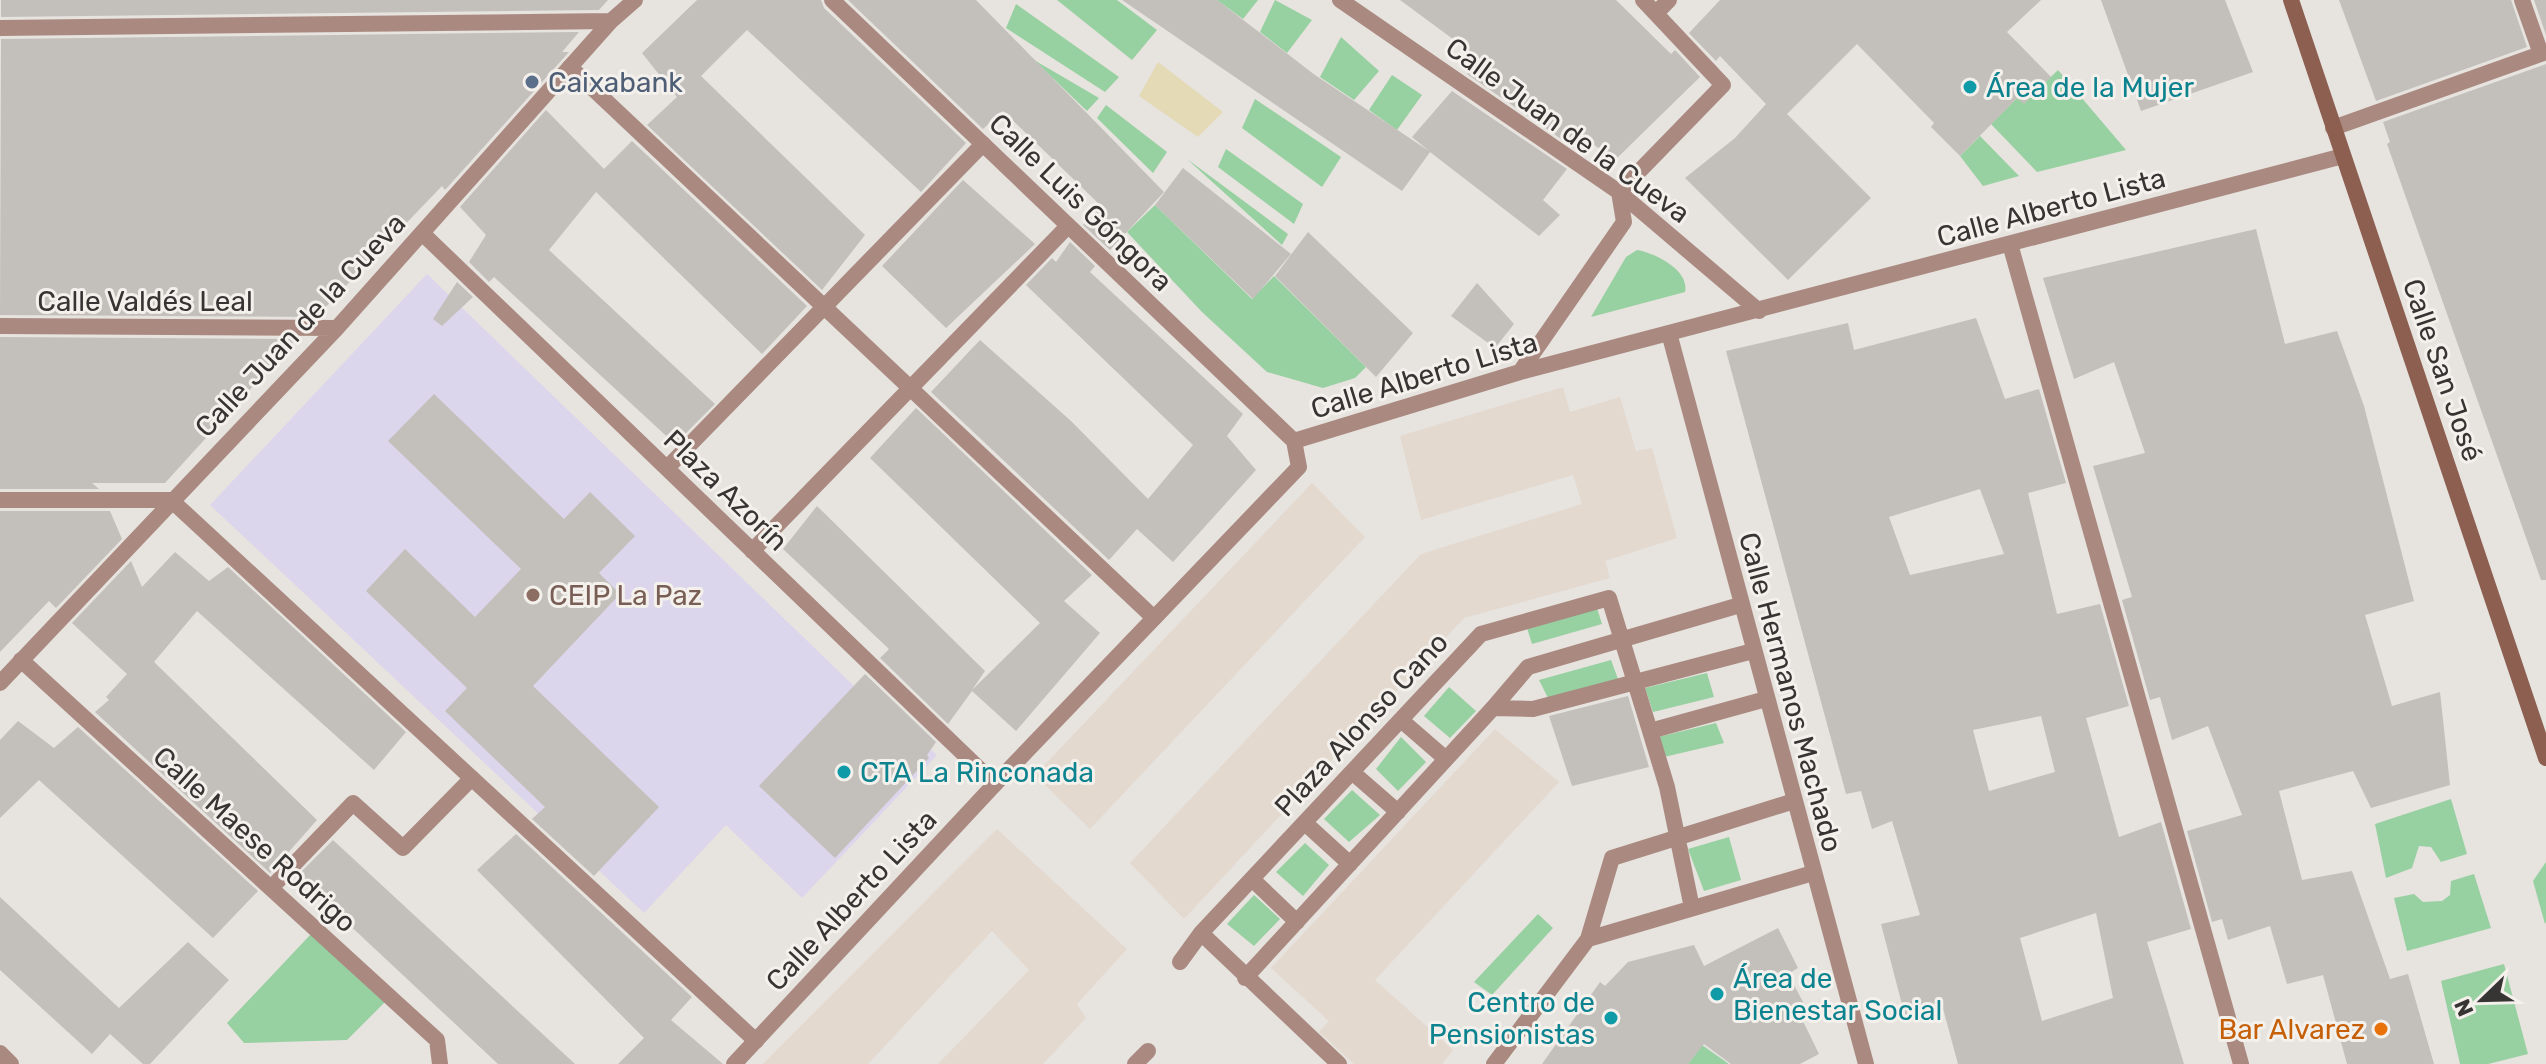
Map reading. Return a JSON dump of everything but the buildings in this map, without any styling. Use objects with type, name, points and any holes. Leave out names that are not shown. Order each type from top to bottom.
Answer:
[{"type":"main road","name":"Calle San José","points":[[2291,0],[2546,758]]},
{"type":"street","name":"Calle Juan de la Cueva","points":[[0,683],[337,328],[611,21],[635,0]]},
{"type":"street","name":"Calle Luis Góngora","points":[[832,0],[1294,441]]},
{"type":"street","points":[[1520,372],[1624,222],[1619,192],[1723,85],[1643,0]]},
{"type":"street","points":[[1656,13],[1669,0]]},
{"type":"street","points":[[2333,128],[2544,53],[2522,0]]},
{"type":"street","name":"Calle Juan de la Cueva","points":[[1352,3],[1619,192],[1759,311]]},
{"type":"street","points":[[0,28],[611,21]]},
{"type":"street","points":[[570,67],[1154,618]]},
{"type":"street","points":[[667,468],[983,144]]},
{"type":"street","name":"Calle Alberto Lista","points":[[734,1064],[995,784],[1299,467],[1294,441],[1520,372],[2343,156]]},
{"type":"street","points":[[752,551],[1068,226]]},
{"type":"street","name":"Plaza Azorín","points":[[422,233],[995,784]]},
{"type":"street","points":[[2010,244],[2241,1064]]},
{"type":"street","name":"Calle Valdés Leal","points":[[0,326],[337,328]]},
{"type":"street","name":"Calle Hermanos Machado","points":[[1669,333],[1866,1064]]},
{"type":"street","points":[[0,500],[171,500],[756,1041]]},
{"type":"street","name":"Plaza Alonso Cano","points":[[1180,962],[1201,933],[1481,634],[1609,598],[1667,787],[1692,908]]},
{"type":"street","points":[[1245,978],[1528,667],[1740,605]]},
{"type":"street","points":[[1493,708],[1533,709],[1753,651]]},
{"type":"street","name":"Calle Maese Rodrigo","points":[[21,660],[437,1040],[440,1064]]},
{"type":"street","points":[[1650,731],[1766,699]]},
{"type":"street","points":[[1401,720],[1446,759]]},
{"type":"street","points":[[1352,772],[1398,812]]},
{"type":"street","points":[[271,888],[353,803],[403,848],[472,778]]},
{"type":"street","points":[[1494,1064],[1588,939],[1612,858],[1794,801]]},
{"type":"street","points":[[1305,823],[1350,864]]},
{"type":"street","points":[[1588,939],[1813,873]]},
{"type":"street","points":[[1252,879],[1297,922]]},
{"type":"street","points":[[1201,933],[1339,1064]]},
{"type":"street","points":[[1135,1064],[1148,1051]]},
{"type":"street","points":[[0,1053],[11,1064]]},
{"type":"shaded area","name":"CEIP La Paz","points":[[427,274],[854,686],[937,755],[802,898],[726,825],[644,913],[210,505]]},
{"type":"shaded area","points":[[1563,387],[1570,412],[1620,397],[1636,451],[1652,448],[1677,538],[1605,561],[1610,578],[1464,618],[1184,919],[1130,863],[1421,554],[1582,504],[1573,475],[1421,520],[1400,436]]},
{"type":"shaded area","points":[[1312,483],[1365,537],[1090,829],[1035,775]]},
{"type":"shaded area","points":[[1495,729],[1559,782],[1375,980],[1453,1050],[1442,1064],[1354,1064],[1319,1032],[1329,1021],[1271,968]]},
{"type":"shaded area","points":[[997,829],[1127,949],[1077,1004],[1086,1018],[1043,1064],[938,1064],[1029,970],[992,931],[868,1064],[763,1064]]},
{"type":"green space","points":[[1057,0],[1117,0],[1157,30],[1132,60]]},
{"type":"green space","points":[[1217,0],[1258,0],[1243,19]]},
{"type":"green space","points":[[1275,0],[1312,20],[1287,53],[1260,32]]},
{"type":"green space","points":[[1016,4],[1119,77],[1105,92],[1006,28]]},
{"type":"green space","points":[[1341,37],[1379,71],[1354,100],[1320,77]]},
{"type":"green space","points":[[1034,60],[1099,98],[1087,111]]},
{"type":"green space","points":[[2058,70],[2126,150],[2037,172],[1991,124],[2017,98],[2024,103]]},
{"type":"green space","points":[[1392,75],[1422,95],[1397,130],[1369,110]]},
{"type":"green space","points":[[1255,99],[1341,157],[1322,187],[1242,128]]},
{"type":"green space","points":[[1106,105],[1167,152],[1153,173],[1097,118]]},
{"type":"green space","points":[[1980,136],[2019,176],[1983,186],[1960,156]]},
{"type":"green space","points":[[1226,149],[1303,204],[1294,224],[1218,167]]},
{"type":"green space","points":[[1187,159],[1288,234],[1282,245]]},
{"type":"green space","points":[[1155,205],[1252,299],[1274,276],[1366,367],[1355,378],[1323,388],[1267,372],[1202,312],[1127,232]]},
{"type":"green space","points":[[1637,250],[1662,259],[1677,270],[1685,284],[1685,292],[1591,317],[1626,257]]},
{"type":"green space","points":[[1596,605],[1602,624],[1532,644],[1527,628]]},
{"type":"green space","points":[[1611,660],[1618,679],[1548,698],[1539,680]]},
{"type":"green space","points":[[1707,673],[1714,697],[1653,712],[1645,688]]},
{"type":"green space","points":[[1449,687],[1476,711],[1450,738],[1424,716]]},
{"type":"green space","points":[[1716,723],[1724,743],[1664,757],[1658,737]]},
{"type":"green space","points":[[1401,737],[1426,762],[1398,791],[1376,769]]},
{"type":"green space","points":[[1352,790],[1380,815],[1349,842],[1324,819]]},
{"type":"green space","points":[[2451,799],[2467,854],[2441,862],[2431,847],[2419,846],[2412,868],[2386,878],[2375,824]]},
{"type":"green space","points":[[1729,837],[1741,880],[1704,891],[1688,849]]},
{"type":"green space","points":[[1305,843],[1329,865],[1303,896],[1276,872]]},
{"type":"green space","points":[[2546,862],[2546,922],[2545,924],[2533,881]]},
{"type":"green space","points":[[2474,874],[2491,928],[2407,951],[2394,898],[2414,894],[2423,902],[2442,901],[2450,895],[2451,881]]},
{"type":"green space","points":[[1254,895],[1280,919],[1254,946],[1227,924]]},
{"type":"green space","points":[[1538,914],[1553,928],[1492,995],[1474,982]]},
{"type":"green space","points":[[311,934],[386,1001],[347,1040],[244,1043],[227,1023]]},
{"type":"green space","points":[[2504,964],[2528,1054],[2488,1064],[2460,1064],[2441,981]]},
{"type":"green space","points":[[1702,1045],[1729,1064],[1688,1064]]},
{"type":"sand","points":[[1158,62],[1223,112],[1198,137],[1139,96]]},
{"type":"place","name":"Caixabank","points":[[532,82]]},
{"type":"place","name":"Área de la Mujer","points":[[1970,87]]},
{"type":"place","name":"CEIP La Paz","points":[[533,595]]},
{"type":"place","name":"CTA La Rinconada","points":[[844,772]]},
{"type":"place","name":"Área de Bienestar Social","points":[[1717,994]]},
{"type":"place","name":"Centro de Pensionistas","points":[[1611,1018]]},
{"type":"place","name":"Bar Alvarez","points":[[2381,1029]]}]
